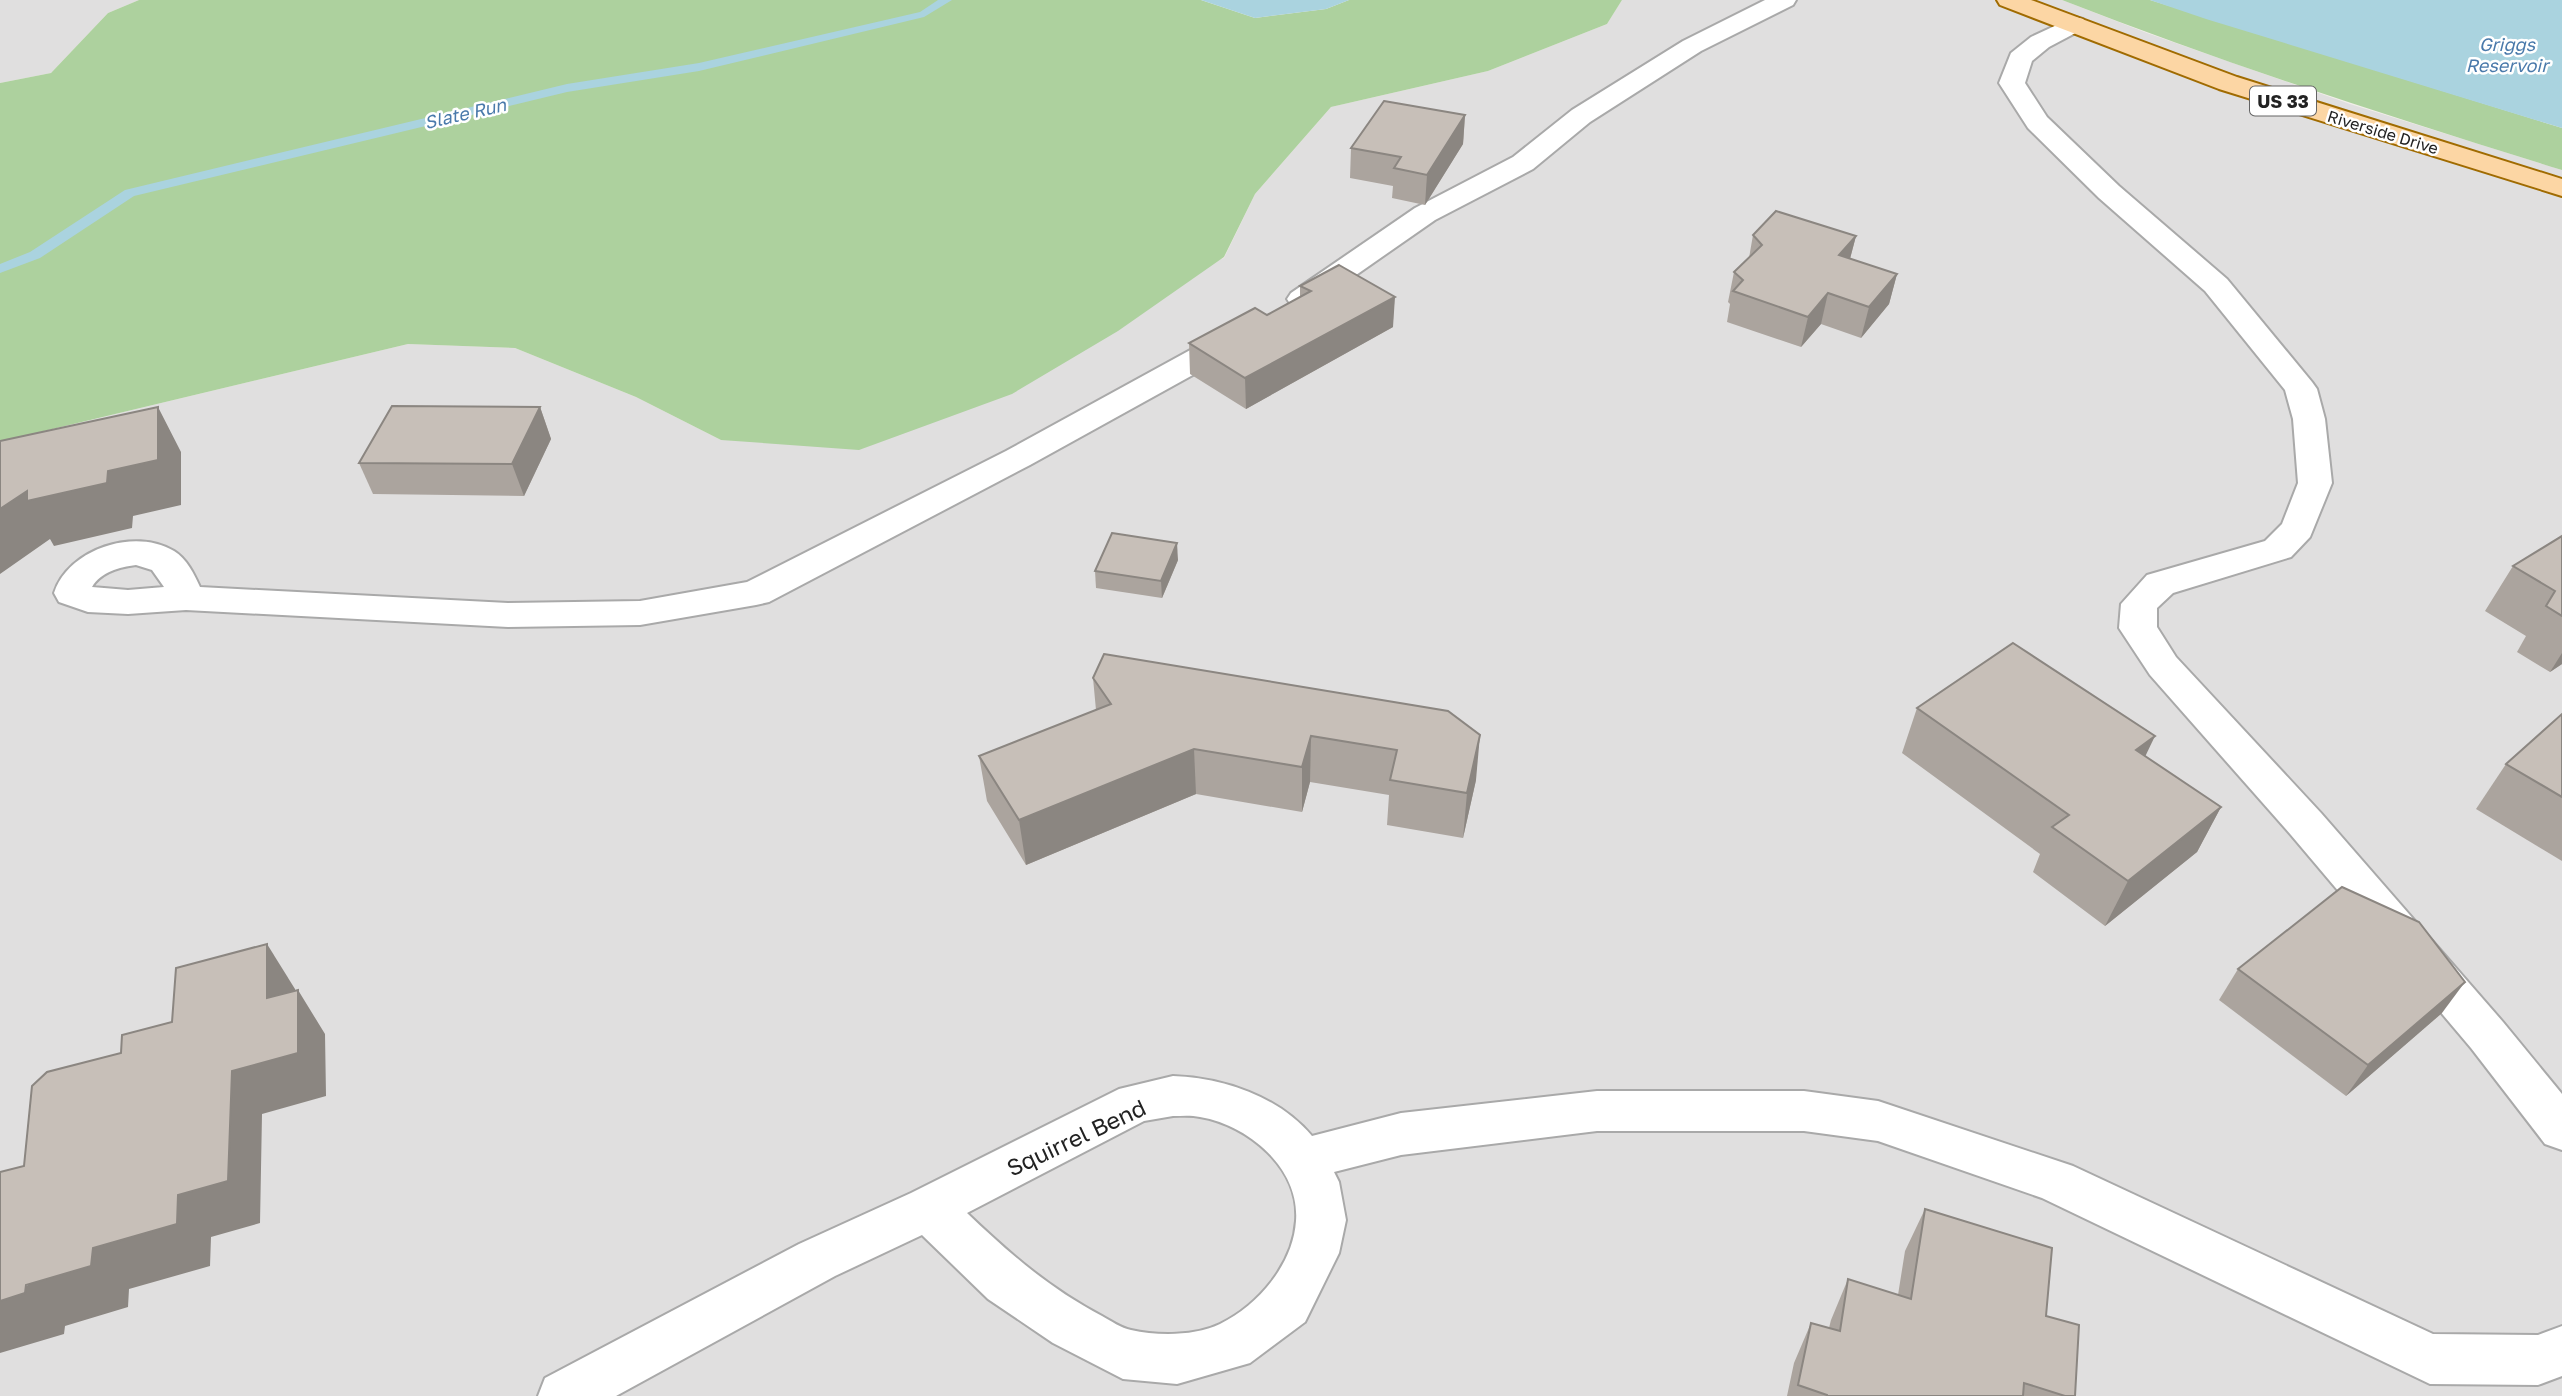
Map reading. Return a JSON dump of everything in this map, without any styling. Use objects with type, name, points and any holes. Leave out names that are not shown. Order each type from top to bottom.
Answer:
[{"type":"main road","name":"Riverside Drive","points":[[2009,0],[2228,83],[2562,188]]},
{"type":"street","points":[[186,598],[508,615],[640,613],[756,593],[1018,458],[1273,318],[1425,214],[1523,163],[1581,116],[1658,67],[1692,46],[1784,0]]},
{"type":"street","points":[[2074,24],[2040,42],[2020,58],[2012,83],[2037,122],[2109,192],[2216,285],[2301,389],[2309,419],[2315,483],[2298,528],[2278,549],[2160,584],[2139,604],[2138,628],[2163,666],[2324,845],[2487,1035],[2562,1129]]},
{"type":"street","name":"Squirrel Bend","points":[[564,1396],[817,1260],[928,1209],[1136,1103],[1172,1096],[1200,1097],[1255,1115],[1282,1135],[1302,1158],[1315,1182],[1321,1220],[1314,1254],[1287,1305],[1232,1346],[1177,1359],[1123,1354],[1071,1325],[1006,1283],[928,1209]]},
{"type":"street","points":[[1302,1158],[1401,1133],[1597,1111],[1804,1111],[1878,1121],[2056,1181],[2430,1359],[2538,1360],[2562,1351]]},
{"type":"shaded area","points":[[0,0],[139,0],[108,13],[51,73],[0,83]]},
{"type":"shaded area","points":[[1622,0],[2062,0],[2147,33],[2350,104],[2562,170],[2562,1396],[0,1396],[0,446],[15,438],[408,344],[515,348],[636,397],[721,440],[1224,258],[1255,194],[1331,107],[1488,71],[1607,24]]},
{"type":"green space","points":[[139,0],[1201,0],[1255,18],[1326,9],[1349,0],[1622,0],[1607,24],[1488,71],[1331,107],[1255,194],[1224,257],[1118,331],[1012,394],[859,450],[721,440],[636,397],[515,348],[408,344],[15,438],[0,446],[0,83],[51,73],[108,13]]},
{"type":"green space","points":[[2062,0],[2150,0],[2562,128],[2562,170],[2310,90]]},
{"type":"water","points":[[1201,0],[1349,0],[1326,9],[1255,18]]},
{"type":"water","name":"Griggs Reservoir","points":[[2150,0],[2562,0],[2562,128],[2206,19]]},
{"type":"building","points":[[1384,101],[1465,115],[1427,175],[1394,168],[1401,157],[1351,148]]},
{"type":"building","points":[[1776,211],[1856,236],[1839,255],[1897,274],[1869,307],[1828,293],[1808,317],[1733,291],[1743,280],[1734,272],[1762,245],[1753,235]]},
{"type":"building","points":[[1339,265],[1395,297],[1245,378],[1189,343],[1255,308],[1267,315],[1311,291],[1300,286]]},
{"type":"building","points":[[392,406],[540,407],[512,464],[359,463]]},
{"type":"building","points":[[158,407],[158,460],[108,471],[107,483],[27,501],[27,491],[0,509],[0,441]]},
{"type":"building","points":[[1112,533],[1177,543],[1161,581],[1095,571]]},
{"type":"building","points":[[2562,536],[2562,616],[2546,606],[2555,591],[2513,566]]},
{"type":"building","points":[[2013,643],[2155,736],[2136,750],[2221,807],[2128,881],[2052,827],[2069,815],[1917,708]]},
{"type":"building","points":[[1104,654],[1448,711],[1480,735],[1467,793],[1390,780],[1397,750],[1311,736],[1302,767],[1194,749],[1019,820],[979,756],[1111,704],[1093,678]]},
{"type":"building","points":[[2562,714],[2562,797],[2506,764]]},
{"type":"building","points":[[2342,887],[2419,922],[2465,982],[2368,1065],[2238,969]]},
{"type":"building","points":[[267,944],[267,998],[298,990],[298,1053],[232,1071],[228,1181],[178,1195],[177,1224],[93,1248],[91,1266],[26,1285],[25,1293],[0,1301],[0,1172],[24,1166],[32,1086],[47,1072],[121,1053],[122,1035],[172,1022],[176,968]]},
{"type":"building","points":[[1925,1209],[2052,1248],[2046,1316],[2079,1325],[2075,1396],[2065,1396],[2024,1383],[2023,1396],[1827,1396],[1798,1385],[1811,1323],[1840,1331],[1848,1279],[1911,1299]]},
{"type":"waterway","name":"Slate Run","points":[[0,269],[35,255],[130,193],[567,88],[699,67],[924,14],[946,0]]}]
